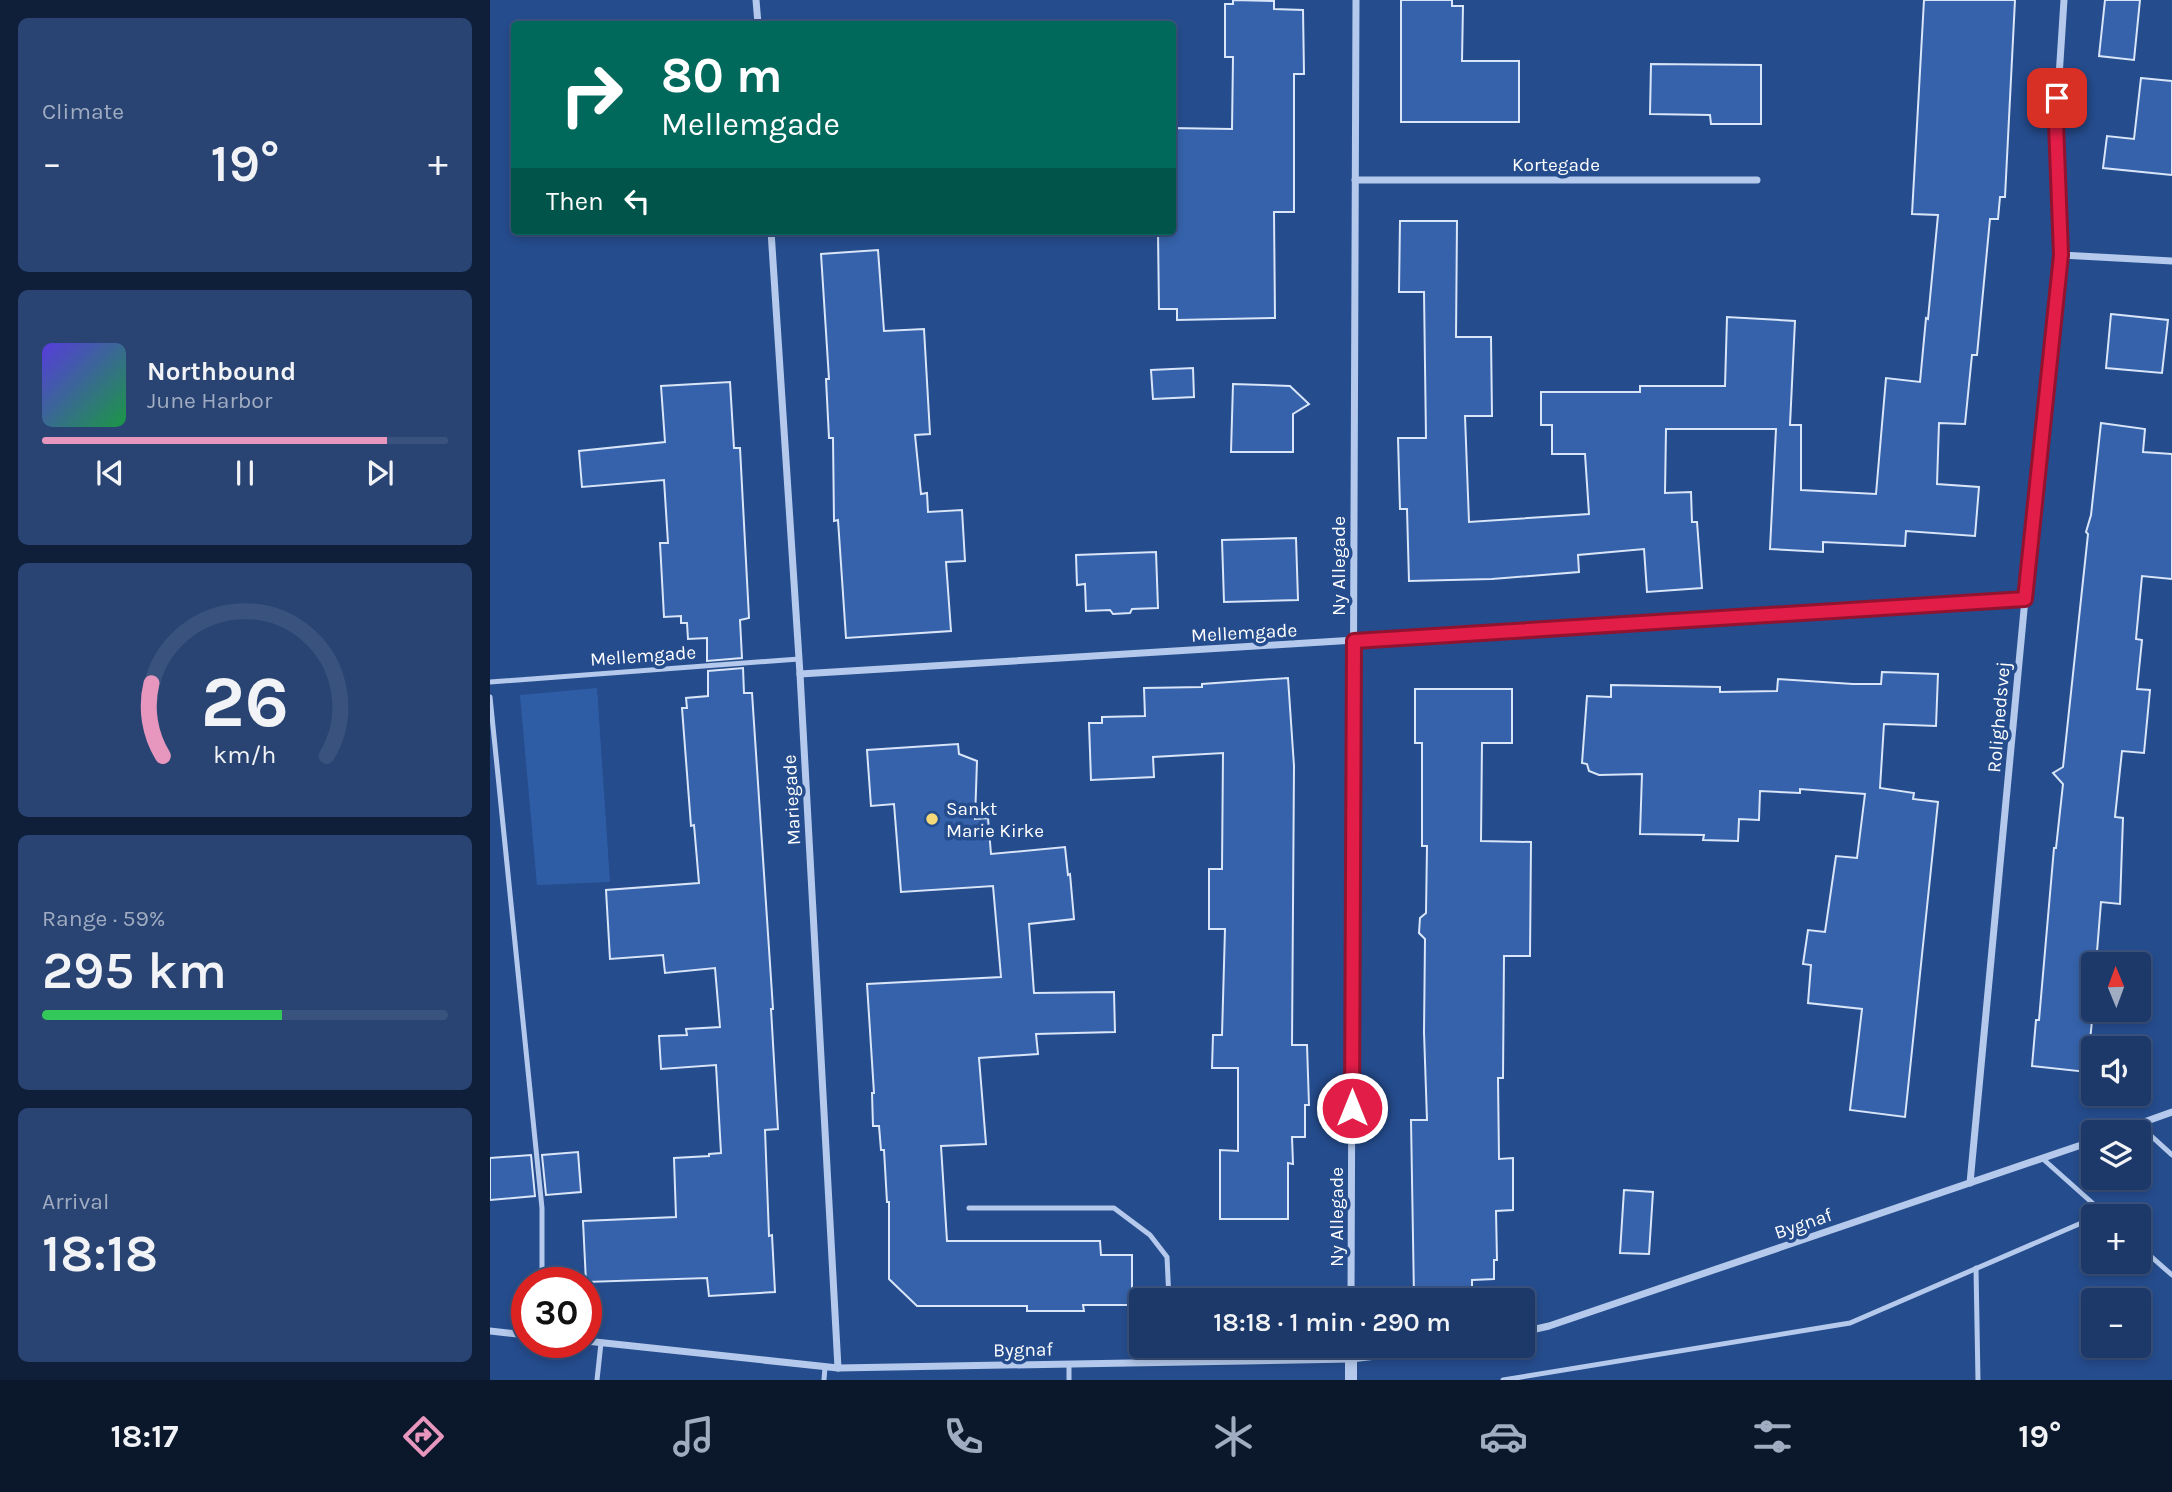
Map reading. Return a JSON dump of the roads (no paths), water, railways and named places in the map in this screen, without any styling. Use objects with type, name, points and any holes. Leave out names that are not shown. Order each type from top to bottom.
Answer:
[{"type":"street","points":[[756,0],[758,21]]},
{"type":"street","name":"Ny Allegade","points":[[1351,1288],[1356,0]]},
{"type":"street","name":"Rolighedsvej","points":[[1970,1182],[2025,599],[2061,255],[2056,123],[2064,0]]},
{"type":"street","name":"Kortegade","points":[[1356,180],[1757,180]]},
{"type":"street","name":"Mariegade","points":[[771,235],[800,674],[838,1368]]},
{"type":"street","points":[[2061,255],[2172,261]]},
{"type":"street","name":"Mellemgade","points":[[800,674],[2025,599]]},
{"type":"street","points":[[2151,1120],[2172,1112]]},
{"type":"street","name":"Bygnaf","points":[[1535,1328],[2081,1145]]},
{"type":"street","points":[[490,1331],[511,1333]]},
{"type":"street","name":"Bygnaf","points":[[602,1343],[838,1368],[1170,1362],[1242,1358]]},
{"type":"street","points":[[1351,1358],[1351,1380]]},
{"type":"lane","name":"Mellemgade","points":[[490,682],[799,659]]},
{"type":"lane","points":[[490,697],[542,1208],[542,1267]]},
{"type":"lane","points":[[2151,1136],[2172,1155]]},
{"type":"lane","points":[[2043,1159],[2088,1204]]},
{"type":"lane","points":[[969,1208],[1114,1208],[1150,1235],[1167,1257],[1168,1288]]},
{"type":"lane","points":[[1503,1380],[1850,1323],[2081,1224]]},
{"type":"lane","points":[[2151,1256],[2172,1275]]},
{"type":"lane","points":[[1976,1268],[1978,1380]]},
{"type":"lane","points":[[597,1380],[599,1358]]},
{"type":"lane","points":[[1069,1364],[1069,1380]]},
{"type":"lane","points":[[824,1380],[825,1367]]},
{"type":"place","name":"Sankt Marie Kirke","points":[[932,819]]}]
